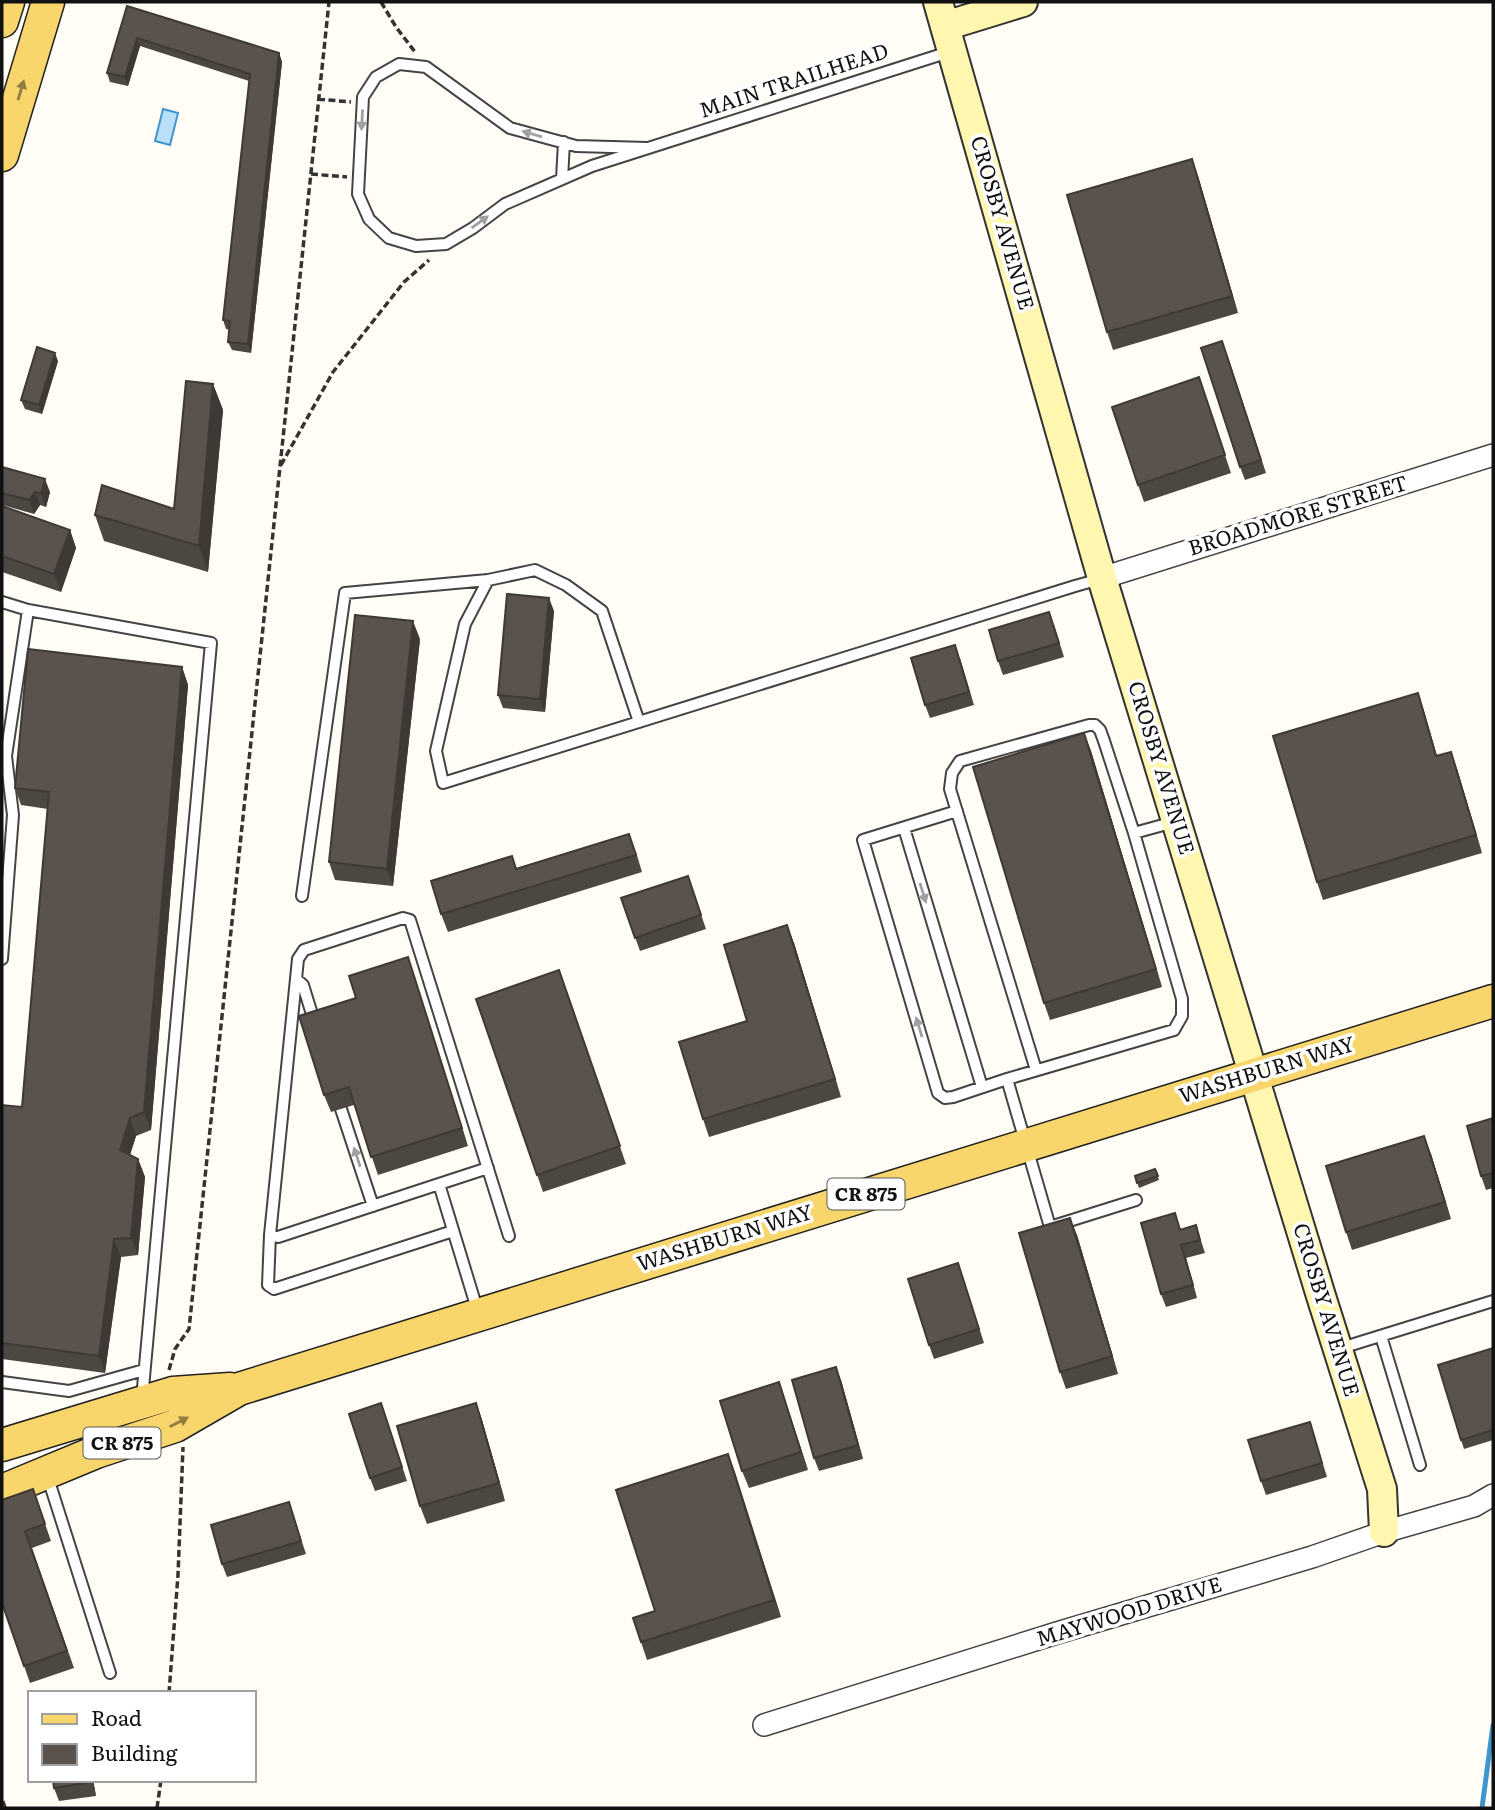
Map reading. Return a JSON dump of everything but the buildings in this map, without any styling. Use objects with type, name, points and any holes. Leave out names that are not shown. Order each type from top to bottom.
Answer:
[{"type":"main road","points":[[2,21],[8,2]]},
{"type":"main road","points":[[2,155],[48,2]]},
{"type":"main road","name":"WASHBURN WAY","points":[[2,1491],[96,1452],[175,1426],[239,1389],[1493,1001]]},
{"type":"main road","name":"WASHBURN WAY","points":[[8,1446],[173,1393],[239,1389]]},
{"type":"main road","points":[[47,1473],[41,1458],[44,1453],[142,1403]]},
{"type":"street","points":[[945,26],[1023,2]]},
{"type":"street","name":"CROSBY AVENUE","points":[[945,26],[1102,578],[1382,1489],[1384,1532]]},
{"type":"street","name":"BROADMORE STREET","points":[[1102,578],[1493,455]]},
{"type":"street","name":"MAYWOOD DRIVE","points":[[764,1725],[1474,1506],[1493,1495]]},
{"type":"lane","name":"MAIN TRAILHEAD","points":[[446,244],[505,204],[562,179],[647,148],[945,26]]},
{"type":"lane","points":[[426,67],[399,64],[376,77],[363,97],[358,194],[369,219],[389,238],[416,246],[446,244]]},
{"type":"lane","name":"MAIN TRAILHEAD","points":[[426,67],[510,128],[576,146],[647,148]]},
{"type":"lane","points":[[562,179],[564,142]]},
{"type":"lane","points":[[302,896],[345,593],[488,580],[535,570],[566,584],[602,611],[639,722]]},
{"type":"lane","points":[[488,580],[465,624],[436,751],[443,783],[1102,578]]},
{"type":"lane","points":[[2,602],[28,610],[211,643],[142,1403]]},
{"type":"lane","points":[[2,959],[13,815],[6,755],[28,610]]},
{"type":"lane","points":[[957,811],[863,840],[939,1093],[945,1098],[953,1097],[1174,1030],[1182,1016],[1182,999],[1134,833],[1100,730],[1095,725],[1089,725],[960,761],[952,773],[950,789],[957,811],[1036,1070]]},
{"type":"lane","points":[[1134,833],[1177,821]]},
{"type":"lane","points":[[904,828],[982,1087]]},
{"type":"lane","points":[[453,1231],[274,1289],[268,1285],[270,1235],[298,959],[304,950],[403,918],[410,920],[509,1236]]},
{"type":"lane","points":[[296,979],[303,985],[317,1030]]},
{"type":"lane","points":[[1007,1079],[1050,1227],[1136,1200]]},
{"type":"lane","points":[[341,1109],[373,1206]]},
{"type":"lane","points":[[270,1235],[278,1237],[488,1168]]},
{"type":"lane","points":[[439,1184],[479,1314]]},
{"type":"lane","points":[[1338,1349],[1493,1301]]},
{"type":"lane","points":[[1381,1336],[1420,1465]]},
{"type":"lane","points":[[2,1382],[69,1391],[144,1370]]},
{"type":"lane","points":[[47,1473],[110,1673]]},
{"type":"path","points":[[173,1393],[169,1370],[175,1349],[189,1329],[329,2]]},
{"type":"path","points":[[381,2],[426,67]]},
{"type":"path","points":[[318,99],[362,103]]},
{"type":"path","points":[[311,174],[358,178]]},
{"type":"path","points":[[280,467],[333,372],[404,282],[446,244]]},
{"type":"path","points":[[169,1691],[178,1575],[183,1447],[176,1439],[175,1426]]},
{"type":"path","points":[[157,1808],[161,1782]]},
{"type":"water","points":[[163,109],[178,113],[170,145],[155,141]]},
{"type":"waterway","points":[[1482,1808],[1493,1725]]}]
